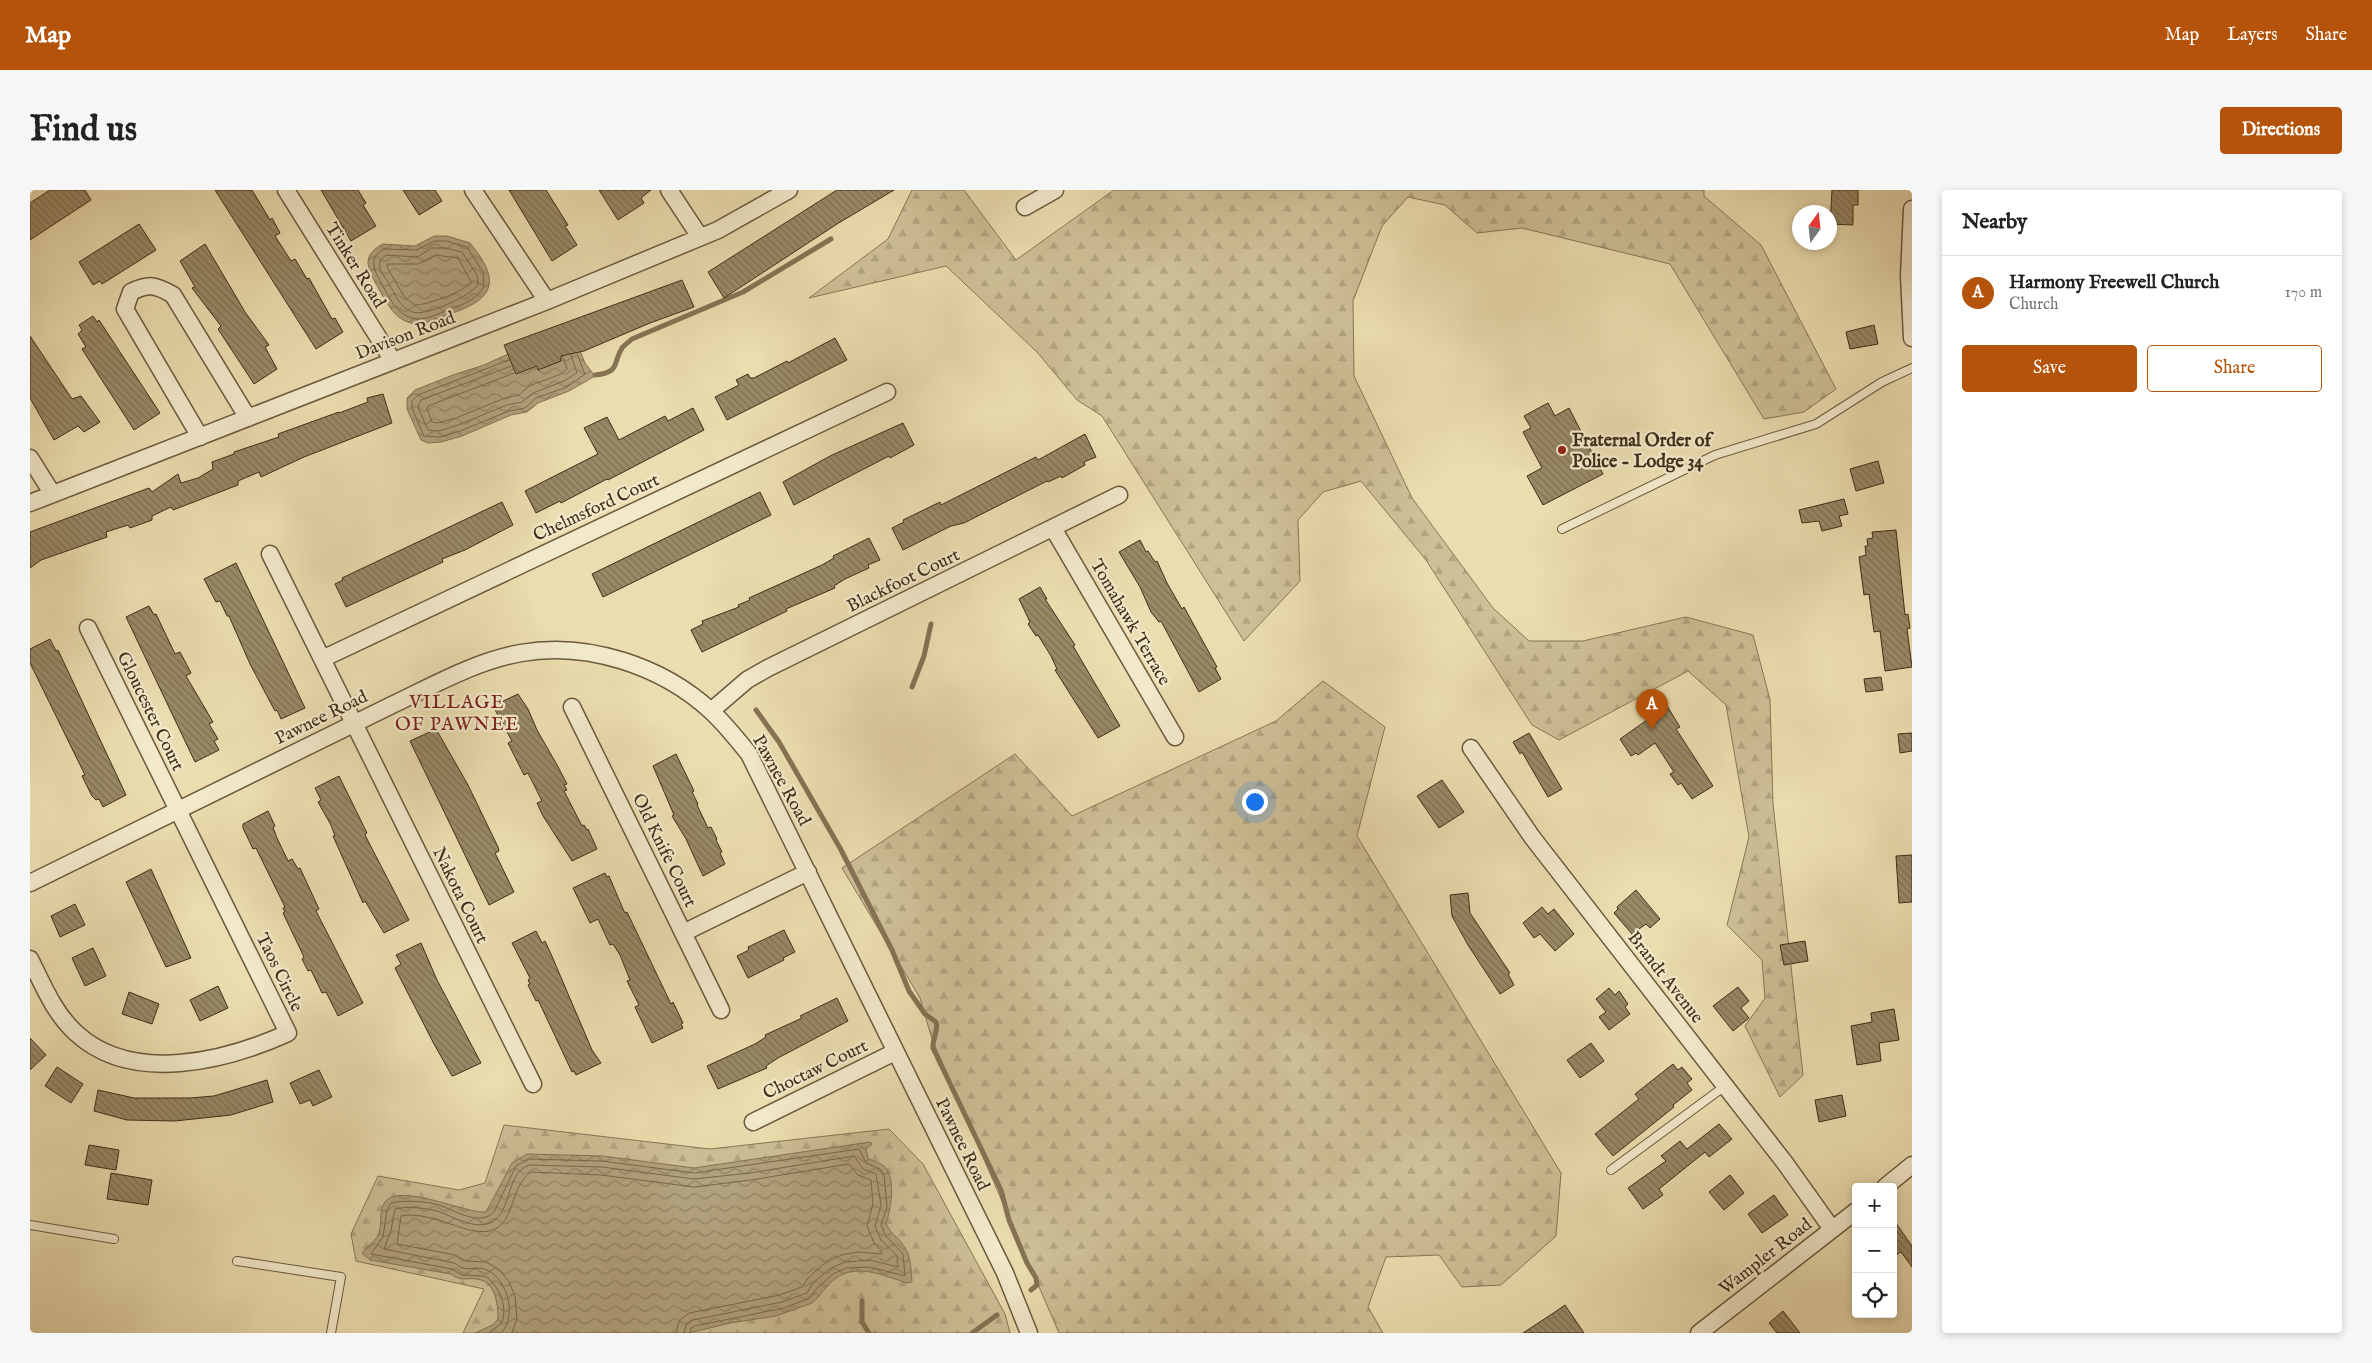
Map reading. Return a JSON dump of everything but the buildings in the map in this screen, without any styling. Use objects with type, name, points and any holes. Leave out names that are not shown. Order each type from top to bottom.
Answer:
[{"type":"street","name":"Tinker Road","points":[[286,190],[393,360]]},
{"type":"street","points":[[473,190],[547,301]]},
{"type":"street","points":[[669,190],[700,237]]},
{"type":"street","name":"Davison Road","points":[[30,503],[547,301],[718,230],[789,190]]},
{"type":"street","points":[[1025,207],[1055,190]]},
{"type":"street","points":[[1912,209],[1909,276],[1912,338]]},
{"type":"street","points":[[200,437],[124,309],[132,292],[144,286],[158,286],[173,295],[248,418]]},
{"type":"street","name":"Chelmsford Court","points":[[322,658],[887,392]]},
{"type":"street","points":[[30,458],[52,494]]},
{"type":"street","name":"Blackfoot Court","points":[[710,711],[747,680],[768,668],[1120,495]]},
{"type":"street","name":"Tomahawk Terrace","points":[[1053,528],[1175,737]]},
{"type":"street","name":"Nakota Court","points":[[270,554],[533,1084]]},
{"type":"street","name":"Gloucester Court","points":[[88,628],[177,810]]},
{"type":"street","name":"Pawnee Road","points":[[30,883],[354,723],[473,667],[521,653],[549,649],[574,650],[620,660],[668,681],[710,711],[749,754],[1015,1295],[1028,1333]]},
{"type":"street","name":"Old Knife Court","points":[[572,707],[721,1010]]},
{"type":"street","name":"Brandt Avenue","points":[[1471,748],[1532,837],[1785,1163],[1832,1229]]},
{"type":"street","name":"Taos Circle","points":[[30,959],[54,1007],[76,1033],[104,1052],[120,1058],[158,1063],[201,1060],[255,1048],[288,1033],[177,810]]},
{"type":"street","points":[[683,933],[808,872]]},
{"type":"street","name":"Choctaw Court","points":[[753,1122],[895,1052]]},
{"type":"street","points":[[1891,1183],[1912,1165]]},
{"type":"street","name":"Wampler Road","points":[[1699,1333],[1852,1214]]},
{"type":"lane","points":[[1562,529],[1715,455],[1816,424],[1882,382],[1912,368]]},
{"type":"lane","points":[[1612,1170],[1725,1086]]},
{"type":"lane","points":[[30,1225],[114,1238]]},
{"type":"lane","points":[[237,1261],[342,1277],[332,1333]]},
{"type":"green space","points":[[912,190],[964,190],[1016,260],[1114,190],[1704,190],[1704,196],[1761,245],[1836,389],[1804,412],[1764,419],[1670,264],[1522,228],[1477,233],[1445,205],[1408,197],[1382,226],[1353,301],[1354,376],[1412,498],[1493,608],[1529,641],[1583,641],[1686,617],[1753,635],[1770,700],[1773,804],[1803,1075],[1780,1097],[1745,1026],[1765,998],[1762,960],[1727,925],[1749,837],[1726,705],[1688,671],[1559,740],[1532,725],[1426,560],[1361,481],[1323,492],[1298,520],[1300,581],[1244,641],[1102,416],[1077,400],[1037,352],[946,266],[809,298],[888,239]]},
{"type":"green space","points":[[1323,681],[1385,727],[1357,836],[1561,1173],[1556,1236],[1501,1285],[1462,1287],[1439,1255],[1386,1257],[1368,1307],[1383,1333],[1059,1333],[932,1039],[920,998],[842,868],[1015,754],[1072,816],[1276,721]]},
{"type":"green space","points":[[504,1125],[710,1149],[889,1129],[923,1164],[1005,1314],[1010,1333],[463,1333],[484,1289],[356,1261],[351,1234],[378,1176],[459,1190],[485,1183]]},
{"type":"water","points":[[434,236],[447,236],[470,243],[487,269],[488,288],[475,303],[463,309],[429,322],[411,323],[396,315],[389,306],[370,272],[368,260],[370,254],[383,244],[415,246]]},
{"type":"water","points":[[576,341],[585,363],[595,376],[569,391],[538,403],[527,412],[511,415],[462,436],[441,442],[428,443],[421,440],[407,409],[407,398],[415,390],[484,365],[519,349]]},
{"type":"water","points":[[870,1142],[872,1144],[866,1149],[868,1158],[881,1164],[888,1172],[891,1186],[891,1202],[886,1223],[907,1251],[912,1282],[907,1283],[871,1272],[853,1271],[832,1281],[812,1303],[776,1316],[730,1323],[689,1333],[475,1333],[493,1325],[498,1319],[495,1296],[486,1282],[477,1279],[462,1279],[451,1274],[370,1260],[362,1253],[378,1236],[383,1206],[385,1202],[393,1197],[404,1195],[418,1197],[486,1212],[512,1163],[527,1154],[603,1156],[694,1168]]},
{"type":"waterway","points":[[595,375],[609,372],[614,366],[622,348],[632,339],[743,292],[831,239]]},
{"type":"waterway","points":[[912,687],[924,656],[931,624]]},
{"type":"waterway","points":[[756,710],[779,742],[840,848],[892,950],[909,991],[925,1014],[936,1022],[937,1029],[933,1048],[1001,1190],[1009,1220],[1027,1263],[1036,1278],[1037,1285],[1031,1290]]},
{"type":"waterway","points":[[862,1301],[862,1322],[869,1333]]},
{"type":"waterway","points":[[972,1333],[997,1315]]},
{"type":"place","name":"Fraternal Order of Police - Lodge 34","points":[[1562,450]]},
{"type":"place","name":"Harmony Freewell Church","points":[[1652,730]]},
{"type":"district","name":"VILLAGE OF PAWNEE","points":[[457,712]]}]
